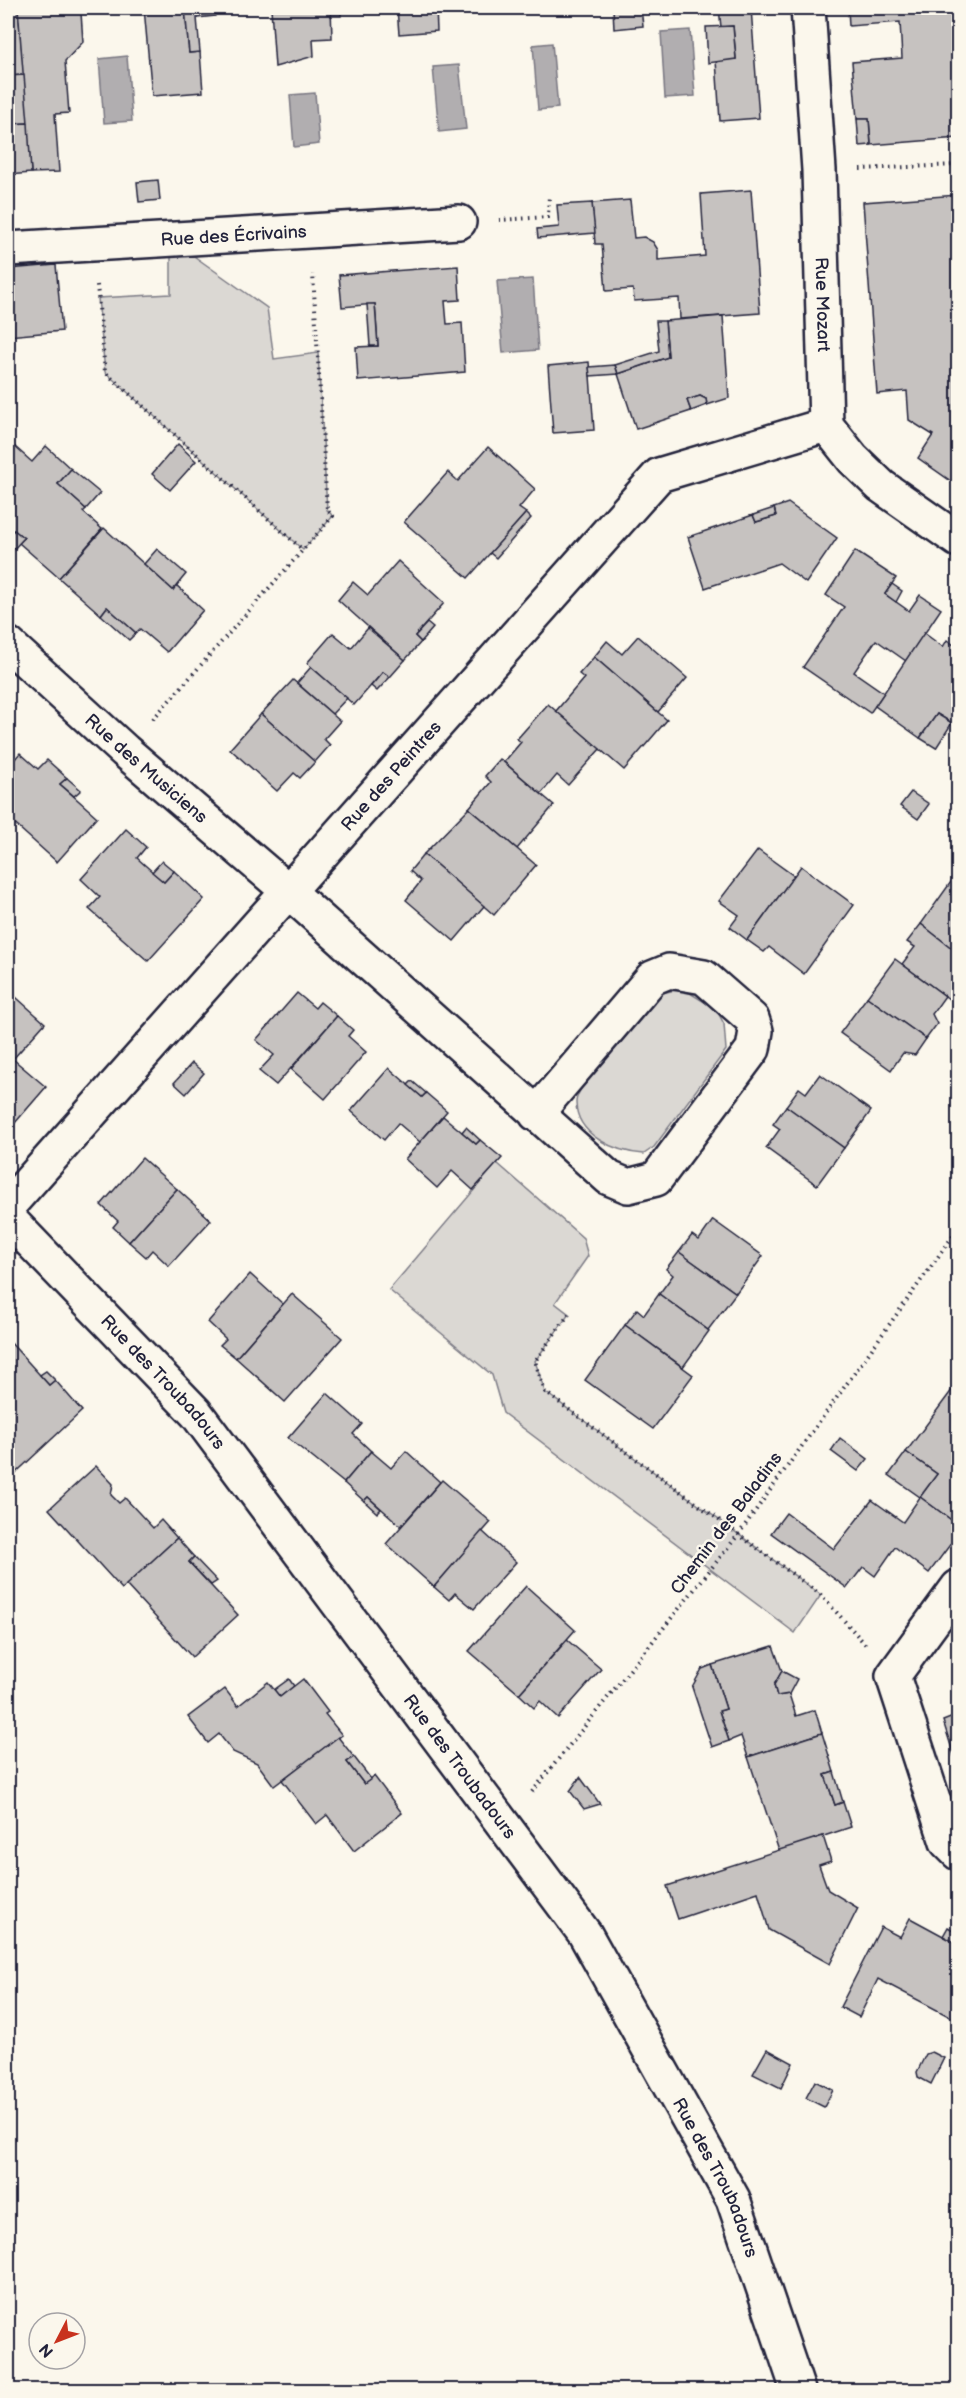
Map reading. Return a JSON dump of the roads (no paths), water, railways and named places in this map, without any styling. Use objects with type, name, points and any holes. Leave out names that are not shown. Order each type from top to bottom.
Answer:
[{"type":"street","name":"Rue Mozart","points":[[808,8],[819,170],[826,425]]},
{"type":"street","name":"Rue des Écrivains","points":[[8,249],[459,222]]},
{"type":"street","points":[[826,425],[853,459],[881,486],[958,540]]},
{"type":"street","name":"Rue des Peintres","points":[[8,1206],[287,890],[659,475],[826,425]]},
{"type":"street","name":"Rue des Musiciens","points":[[8,644],[124,751],[287,890],[536,1114],[609,1178],[628,1186],[656,1179],[753,1049],[756,1031],[752,1019],[704,976],[669,971],[652,978],[536,1114]]},
{"type":"street","name":"Rue des Troubadours","points":[[8,1218],[196,1413],[585,1934],[734,2199],[798,2391]]},
{"type":"street","points":[[958,1587],[893,1676],[947,1842],[958,1852]]}]
